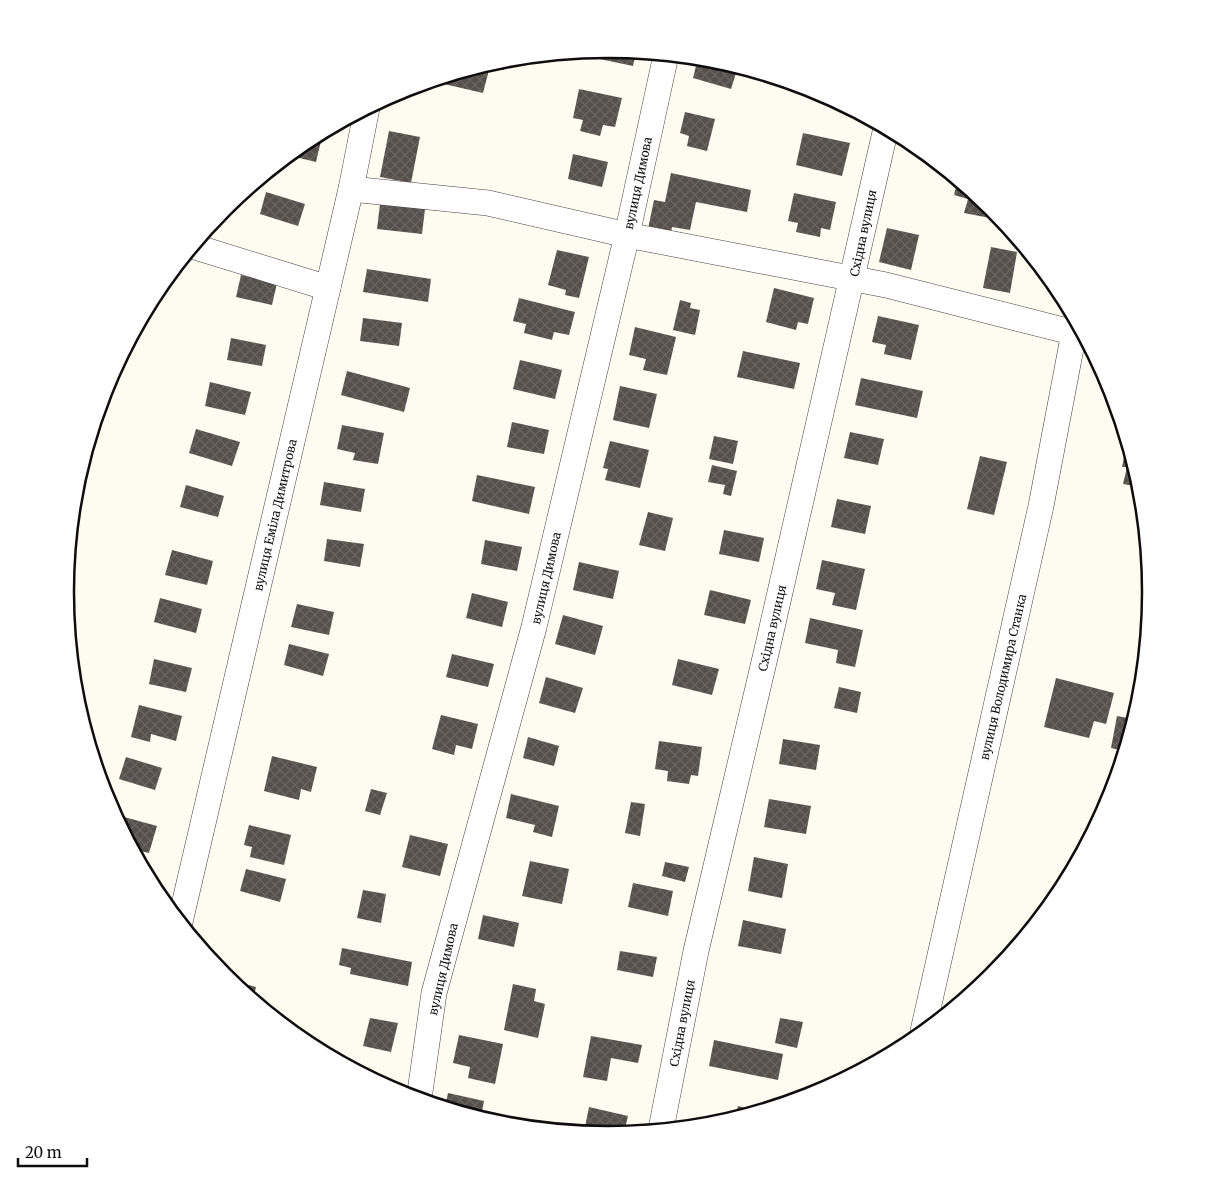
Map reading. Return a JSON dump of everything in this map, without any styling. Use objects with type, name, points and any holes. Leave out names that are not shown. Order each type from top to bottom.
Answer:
[{"type":"street","name":"вулиця Димова","points":[[419,1091],[434,993],[534,627],[626,235],[664,61]]},
{"type":"street","name":"вулиця Еміла Димитрова","points":[[182,914],[351,189],[365,116]]},
{"type":"street","name":"Східна вулиця","points":[[662,1122],[696,951],[853,279],[884,135]]},
{"type":"street","points":[[351,189],[488,203],[626,235],[886,285],[1072,329]]},
{"type":"street","points":[[199,248],[328,288]]},
{"type":"street","name":"вулиця Володимира Станка","points":[[925,1021],[1041,506],[1076,336]]},
{"type":"building","points":[[597,58],[635,59],[633,66]]},
{"type":"building","points":[[696,65],[736,74],[731,89],[693,78]]},
{"type":"building","points":[[489,71],[483,93],[443,84]]},
{"type":"building","points":[[579,89],[622,98],[615,127],[603,125],[600,136],[580,131],[583,120],[573,118]]},
{"type":"building","points":[[685,112],[715,119],[707,151],[687,146],[689,136],[680,133]]},
{"type":"building","points":[[389,131],[420,137],[411,183],[380,177]]},
{"type":"building","points":[[803,133],[850,143],[842,176],[796,165]]},
{"type":"building","points":[[321,141],[316,162],[297,157]]},
{"type":"building","points":[[573,154],[608,162],[602,187],[568,179]]},
{"type":"building","points":[[671,173],[751,190],[747,212],[696,202],[690,230],[672,227],[671,233],[648,229],[654,200],[665,202]]},
{"type":"building","points":[[956,187],[989,218],[964,213],[968,199],[954,195]]},
{"type":"building","points":[[266,192],[305,204],[298,226],[260,214]]},
{"type":"building","points":[[794,193],[836,202],[830,230],[821,228],[820,237],[796,232],[798,223],[788,221]]},
{"type":"building","points":[[380,204],[425,209],[422,234],[377,229]]},
{"type":"building","points":[[887,228],[919,235],[911,270],[879,262]]},
{"type":"building","points":[[991,247],[1017,252],[1010,293],[983,288]]},
{"type":"building","points":[[557,250],[589,257],[579,298],[565,295],[566,290],[548,285]]},
{"type":"building","points":[[367,269],[431,279],[428,302],[363,292]]},
{"type":"building","points":[[241,275],[277,283],[272,305],[236,297]]},
{"type":"building","points":[[774,288],[814,298],[808,324],[798,322],[796,330],[766,322]]},
{"type":"building","points":[[519,298],[575,312],[569,335],[554,332],[552,340],[524,333],[526,324],[513,321]]},
{"type":"building","points":[[680,300],[691,303],[690,308],[700,310],[695,335],[673,330]]},
{"type":"building","points":[[878,316],[919,325],[911,360],[884,354],[886,345],[872,342]]},
{"type":"building","points":[[363,318],[402,323],[399,346],[360,341]]},
{"type":"building","points":[[635,327],[676,337],[667,375],[643,370],[646,359],[629,355]]},
{"type":"building","points":[[231,338],[266,345],[262,366],[227,360]]},
{"type":"building","points":[[743,351],[800,363],[794,389],[737,377]]},
{"type":"building","points":[[520,360],[562,370],[555,399],[513,389]]},
{"type":"building","points":[[347,371],[410,388],[404,412],[341,395]]},
{"type":"building","points":[[861,378],[923,391],[917,418],[855,405]]},
{"type":"building","points":[[210,382],[251,392],[245,415],[205,406]]},
{"type":"building","points":[[620,386],[657,394],[649,428],[613,420]]},
{"type":"building","points":[[512,422],[549,430],[544,454],[507,447]]},
{"type":"building","points":[[342,425],[384,433],[378,464],[353,460],[355,453],[337,449]]},
{"type":"building","points":[[196,429],[240,442],[232,466],[189,453]]},
{"type":"building","points":[[850,432],[884,439],[878,465],[844,458]]},
{"type":"building","points":[[714,436],[738,441],[733,464],[709,459]]},
{"type":"building","points":[[610,441],[649,450],[640,488],[605,480],[608,469],[603,468]]},
{"type":"building","points":[[980,456],[1007,462],[994,515],[967,509]]},
{"type":"building","points":[[1124,457],[1126,467],[1122,467]]},
{"type":"building","points":[[712,465],[737,471],[731,496],[723,494],[725,485],[708,482]]},
{"type":"building","points":[[1127,468],[1131,485],[1123,484]]},
{"type":"building","points":[[477,475],[535,487],[529,514],[472,501]]},
{"type":"building","points":[[324,482],[365,489],[361,512],[320,505]]},
{"type":"building","points":[[186,485],[224,496],[218,517],[180,507]]},
{"type":"building","points":[[837,499],[871,506],[865,534],[831,527]]},
{"type":"building","points":[[648,512],[673,518],[665,551],[639,545]]},
{"type":"building","points":[[724,530],[764,538],[759,562],[719,554]]},
{"type":"building","points":[[327,539],[364,544],[360,567],[324,561]]},
{"type":"building","points":[[485,540],[522,547],[517,571],[481,564]]},
{"type":"building","points":[[172,550],[213,561],[207,585],[165,575]]},
{"type":"building","points":[[822,560],[865,569],[856,610],[832,605],[835,593],[816,589]]},
{"type":"building","points":[[579,562],[619,571],[613,599],[573,590]]},
{"type":"building","points":[[710,590],[751,600],[745,624],[704,615]]},
{"type":"building","points":[[472,593],[508,602],[502,627],[466,618]]},
{"type":"building","points":[[160,598],[202,609],[196,633],[154,622]]},
{"type":"building","points":[[297,604],[334,612],[329,635],[291,627]]},
{"type":"building","points":[[563,615],[603,626],[595,655],[555,644]]},
{"type":"building","points":[[810,618],[863,630],[855,667],[836,663],[838,650],[805,643]]},
{"type":"building","points":[[289,644],[329,654],[323,676],[284,665]]},
{"type":"building","points":[[452,654],[494,664],[488,687],[446,677]]},
{"type":"building","points":[[154,659],[192,668],[186,692],[149,684]]},
{"type":"building","points":[[678,659],[719,669],[712,695],[672,685]]},
{"type":"building","points":[[546,677],[583,688],[575,713],[539,703]]},
{"type":"building","points":[[1056,678],[1114,693],[1106,724],[1094,721],[1089,738],[1044,727]]},
{"type":"building","points":[[839,687],[861,692],[857,713],[834,708]]},
{"type":"building","points":[[139,705],[182,716],[176,741],[151,734],[150,742],[131,737]]},
{"type":"building","points":[[441,715],[478,724],[472,749],[456,745],[454,755],[432,749]]},
{"type":"building","points":[[1117,716],[1126,718],[1117,749],[1111,748]]},
{"type":"building","points":[[528,737],[559,746],[554,766],[523,758]]},
{"type":"building","points":[[783,739],[820,745],[816,770],[779,764]]},
{"type":"building","points":[[659,741],[702,747],[698,776],[691,775],[689,784],[667,781],[668,771],[655,769]]},
{"type":"building","points":[[272,756],[317,767],[311,792],[301,789],[299,800],[264,791]]},
{"type":"building","points":[[126,757],[162,768],[155,790],[119,779]]},
{"type":"building","points":[[371,789],[387,793],[380,815],[365,811]]},
{"type":"building","points":[[511,794],[559,806],[552,837],[533,832],[535,825],[506,818]]},
{"type":"building","points":[[769,799],[811,806],[806,834],[764,827]]},
{"type":"building","points":[[631,802],[645,804],[640,836],[625,833]]},
{"type":"building","points":[[124,817],[157,826],[149,853],[141,851]]},
{"type":"building","points":[[249,825],[291,835],[284,865],[250,857],[252,847],[244,845]]},
{"type":"building","points":[[410,835],[448,844],[440,876],[402,867]]},
{"type":"building","points":[[754,857],[788,864],[782,898],[748,891]]},
{"type":"building","points":[[530,861],[569,869],[562,904],[522,896]]},
{"type":"building","points":[[665,862],[689,867],[685,882],[662,876]]},
{"type":"building","points":[[246,869],[286,879],[280,902],[240,891]]},
{"type":"building","points":[[633,883],[673,891],[668,916],[628,907]]},
{"type":"building","points":[[363,890],[386,894],[381,923],[357,918]]},
{"type":"building","points":[[483,915],[519,923],[514,947],[478,939]]},
{"type":"building","points":[[743,920],[786,929],[781,954],[738,946]]},
{"type":"building","points":[[342,948],[412,962],[408,986],[350,974],[351,968],[339,965]]},
{"type":"building","points":[[620,951],[657,957],[653,977],[617,970]]},
{"type":"building","points":[[246,984],[256,987],[255,993]]},
{"type":"building","points":[[513,984],[536,989],[534,1001],[545,1004],[538,1038],[504,1030]]},
{"type":"building","points":[[370,1018],[398,1023],[391,1052],[363,1046]]},
{"type":"building","points":[[780,1018],[803,1022],[797,1048],[775,1043]]},
{"type":"building","points":[[459,1035],[503,1044],[495,1084],[468,1078],[470,1067],[453,1063]]},
{"type":"building","points":[[591,1036],[642,1045],[638,1063],[611,1058],[607,1081],[583,1077]]},
{"type":"building","points":[[714,1040],[783,1054],[778,1080],[709,1066]]},
{"type":"building","points":[[448,1093],[484,1101],[482,1110],[446,1100]]},
{"type":"building","points":[[589,1107],[628,1116],[626,1125],[585,1125]]}]
